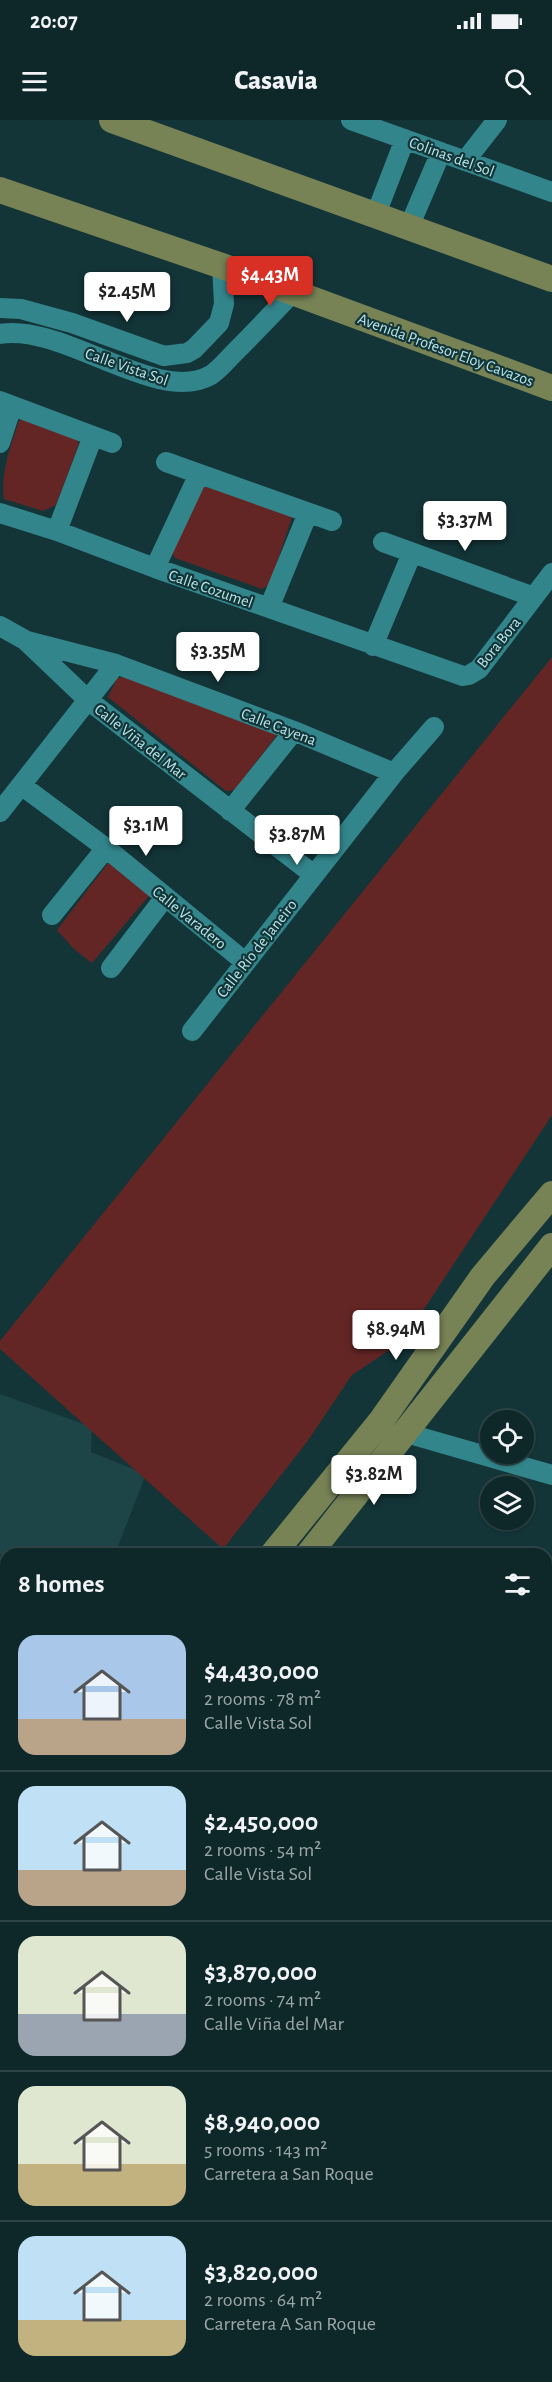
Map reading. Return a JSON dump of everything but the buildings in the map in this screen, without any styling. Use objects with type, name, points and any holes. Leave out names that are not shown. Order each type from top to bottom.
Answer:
[{"type":"main road","points":[[112,120],[552,279]]},
{"type":"main road","name":"Avenida Profesor Eloy Cavazos","points":[[0,190],[222,266],[552,388]]},
{"type":"main road","points":[[278,1548],[381,1421],[483,1276],[552,1194]]},
{"type":"main road","points":[[483,1276],[505,1274],[552,1244]]},
{"type":"main road","points":[[314,1548],[552,1244]]},
{"type":"main road","points":[[466,1354],[468,1337],[485,1294],[486,1285],[483,1276]]},
{"type":"street","name":"Colinas del Sol","points":[[354,120],[552,192]]},
{"type":"street","points":[[465,161],[497,120]]},
{"type":"street","points":[[376,214],[405,139]]},
{"type":"street","points":[[409,227],[441,152]]},
{"type":"street","points":[[222,266],[224,304],[219,323],[252,335]]},
{"type":"street","name":"Calle Vista Sol","points":[[0,334],[20,333],[64,344],[165,381],[190,383],[214,373],[292,293]]},
{"type":"street","name":"Calle Vista Sol","points":[[0,308],[21,309],[72,323],[164,356],[176,356],[194,349],[219,323]]},
{"type":"street","points":[[64,344],[72,323]]},
{"type":"street","points":[[0,443],[6,404],[112,443]]},
{"type":"street","points":[[57,531],[93,436]]},
{"type":"street","points":[[166,462],[332,521]]},
{"type":"street","points":[[154,568],[199,474]]},
{"type":"street","name":"Calle Cozumel","points":[[0,513],[57,531],[455,675]]},
{"type":"street","points":[[269,608],[308,513]]},
{"type":"street","name":"Bora Bora","points":[[383,542],[534,597]]},
{"type":"street","points":[[373,646],[412,553]]},
{"type":"street","name":"Bora Bora","points":[[455,675],[469,675],[479,669],[552,573]]},
{"type":"street","name":"Calle Viña del Mar","points":[[0,626],[25,640],[88,700],[314,875]]},
{"type":"street","name":"Calle Cayena","points":[[25,640],[116,664],[294,731],[394,773]]},
{"type":"street","points":[[0,812],[116,664]]},
{"type":"street","name":"Calle Río de Janeiro","points":[[192,1031],[394,773],[434,727]]},
{"type":"street","points":[[231,811],[294,731]]},
{"type":"street","name":"Calle Varadero","points":[[21,785],[106,848],[245,962]]},
{"type":"street","points":[[52,915],[106,848]]},
{"type":"street","points":[[111,968],[165,897]]},
{"type":"street","points":[[406,1433],[552,1475]]},
{"type":"shaded area","points":[[24,417],[75,436],[79,444],[56,505],[43,511],[4,499],[7,460],[19,421]]},
{"type":"shaded area","points":[[198,483],[292,517],[270,584],[262,589],[175,558],[172,552]]},
{"type":"shaded area","points":[[552,657],[552,1115],[403,1341],[352,1375],[307,1442],[222,1548],[0,1349],[0,1341]]},
{"type":"shaded area","points":[[129,676],[279,732],[235,790],[226,791],[108,697],[117,678]]},
{"type":"shaded area","points":[[117,861],[154,890],[92,963],[74,949],[57,930],[108,863]]},
{"type":"shaded area","points":[[0,1394],[92,1427],[91,1452],[146,1474],[117,1548],[0,1548]]}]
